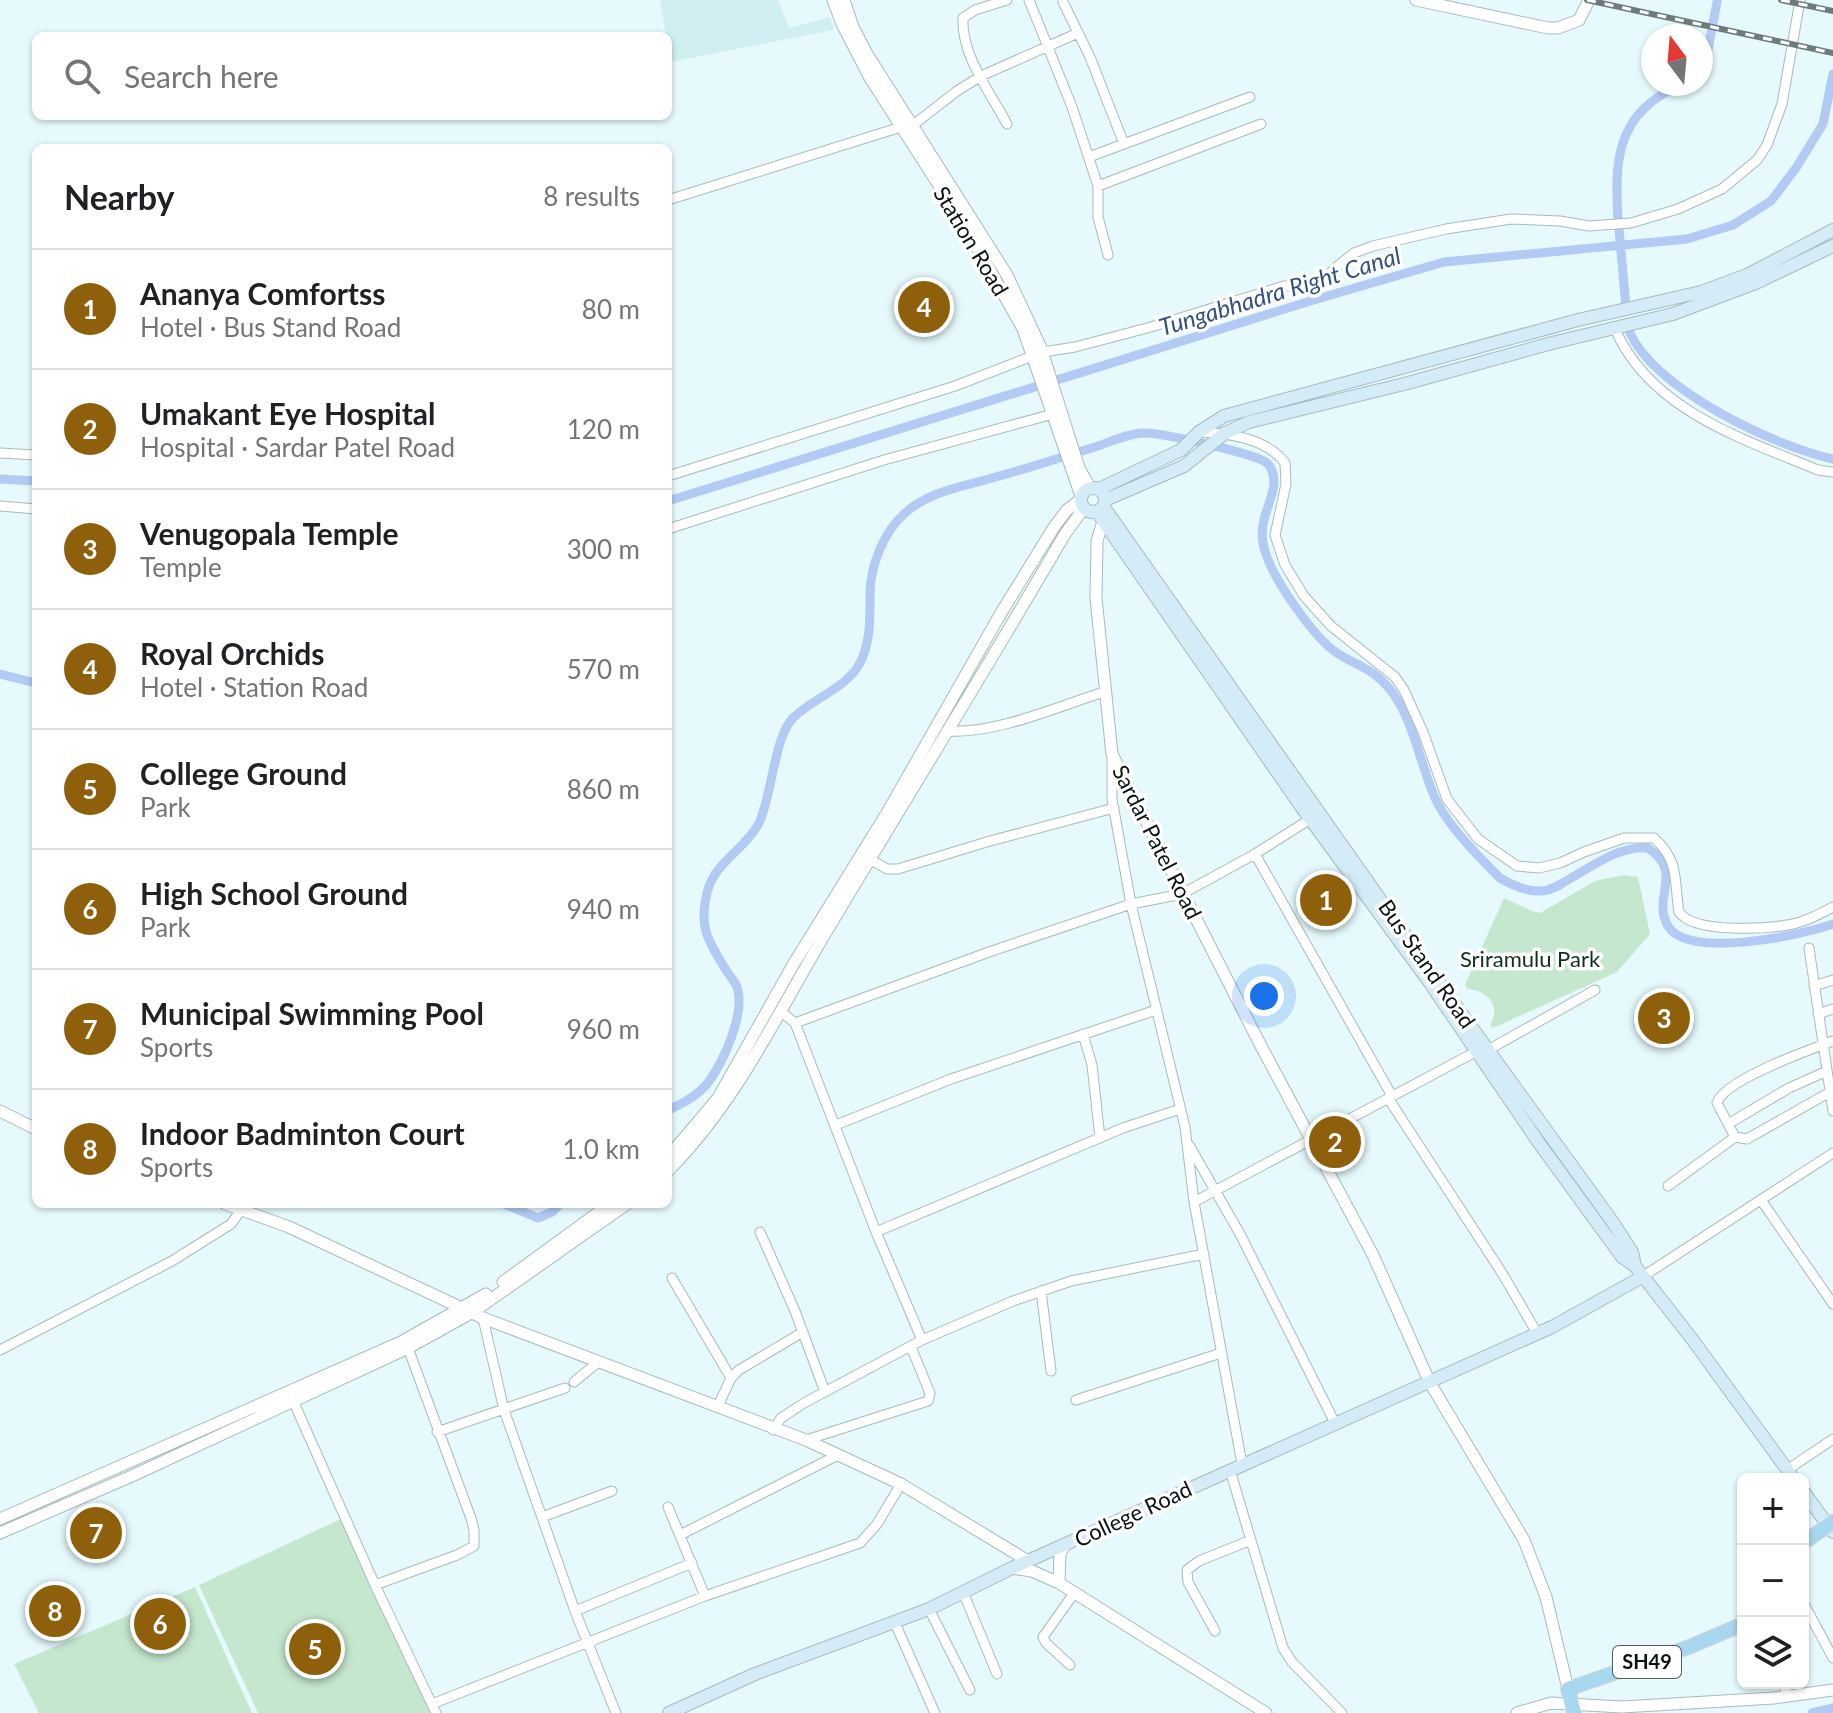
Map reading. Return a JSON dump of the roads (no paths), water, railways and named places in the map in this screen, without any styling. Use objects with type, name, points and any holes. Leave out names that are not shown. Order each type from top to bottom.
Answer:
[{"type":"main road","points":[[1094,502],[1181,450],[1197,433],[1224,416],[1388,369],[1701,292],[1747,275],[1833,230]]},
{"type":"main road","points":[[1094,502],[1189,463],[1221,436],[1249,422],[1673,314],[1720,298],[1833,246]]},
{"type":"main road","name":"Bus Stand Road","points":[[1094,502],[1241,699],[1315,816],[1482,1050],[1612,1221],[1632,1252],[1639,1271],[1789,1473]]},
{"type":"main road","name":"College Road","points":[[669,1713],[755,1674],[929,1609],[1012,1568],[1430,1383],[1592,1305],[1639,1271]]},
{"type":"main road","points":[[1809,1498],[1831,1526],[1809,1539]]},
{"type":"main road","name":"SH49","points":[[1572,1704],[1737,1627]]},
{"type":"street","name":"Station Road","points":[[833,0],[870,78],[1007,275],[1039,357]]},
{"type":"street","name":"Station Road","points":[[844,0],[853,27],[906,128]]},
{"type":"street","points":[[1007,0],[975,10],[963,18],[964,39],[1007,124]]},
{"type":"street","points":[[1029,0],[1098,186],[1098,217],[1108,255]]},
{"type":"street","points":[[1416,0],[1558,28],[1579,20],[1589,0]]},
{"type":"street","points":[[672,475],[1039,357],[1284,286],[1317,285],[1354,253],[1409,237],[1511,219],[1589,226],[1631,223],[1702,199],[1722,189],[1757,160],[1774,130],[1788,80],[1800,0]]},
{"type":"street","points":[[1063,2],[1096,69],[1124,144]]},
{"type":"street","points":[[672,199],[906,128],[981,76],[1078,33]]},
{"type":"street","points":[[1089,157],[1250,97]]},
{"type":"street","points":[[1098,186],[1261,124]]},
{"type":"street","points":[[1615,329],[1630,358],[1640,369],[1706,422],[1807,466],[1833,472]]},
{"type":"street","points":[[1039,357],[1075,469],[1094,502]]},
{"type":"street","points":[[672,528],[1054,407]]},
{"type":"street","points":[[1197,433],[1270,449],[1285,463],[1286,484],[1275,535],[1285,565],[1304,596],[1331,626],[1395,677],[1423,732],[1447,799],[1487,847],[1517,866],[1539,868],[1624,838],[1654,838],[1663,846],[1674,869],[1679,912],[1689,922],[1698,924],[1720,927],[1780,926],[1808,920],[1833,907]]},
{"type":"street","points":[[0,453],[32,455]]},
{"type":"street","points":[[672,1167],[721,1109],[1065,534],[1094,502]]},
{"type":"street","points":[[672,1152],[718,1098],[799,954],[887,813],[1001,613],[1054,527],[1067,510],[1094,502]]},
{"type":"street","name":"Sardar Patel Road","points":[[1094,502],[1096,598],[1112,754],[1182,894],[1373,1255],[1430,1383],[1524,1540],[1546,1597],[1572,1704]]},
{"type":"street","points":[[0,506],[32,509]]},
{"type":"street","points":[[949,731],[970,733],[1104,692]]},
{"type":"street","points":[[1112,754],[1114,808],[1131,904],[1187,1141],[1236,1467],[1251,1540],[1283,1648],[1292,1662],[1342,1713]]},
{"type":"street","points":[[871,860],[887,869],[898,869],[1114,808]]},
{"type":"street","points":[[795,1023],[1131,904],[1182,894],[1255,854],[1315,816]]},
{"type":"street","points":[[1255,854],[1390,1097],[1537,1333]]},
{"type":"street","points":[[1809,948],[1818,1014],[1828,1043],[1833,1111]]},
{"type":"street","points":[[1814,986],[1833,980]]},
{"type":"street","points":[[1194,1202],[1595,990]]},
{"type":"street","points":[[1818,1014],[1833,1009]]},
{"type":"street","points":[[836,1125],[951,1079],[1156,1010]]},
{"type":"street","points":[[780,1011],[795,1023],[876,1232],[922,1340]]},
{"type":"street","points":[[1083,1034],[1092,1065],[1100,1138]]},
{"type":"street","points":[[1828,1043],[1755,1073],[1717,1099],[1718,1107],[1735,1137],[1743,1139],[1830,1092]]},
{"type":"street","points":[[1728,1124],[1829,1066]]},
{"type":"street","points":[[876,1232],[1100,1138],[1180,1109]]},
{"type":"street","points":[[0,1111],[32,1127]]},
{"type":"street","points":[[1668,1186],[1735,1137]]},
{"type":"street","points":[[1187,1141],[1240,1234],[1336,1425]]},
{"type":"street","points":[[1639,1271],[1761,1200],[1833,1153]]},
{"type":"street","points":[[1761,1200],[1833,1304]]},
{"type":"street","points":[[236,1208],[289,1227],[472,1313],[806,1440],[901,1484],[1028,1561]]},
{"type":"street","points":[[0,1533],[134,1475],[401,1342],[472,1313],[478,1300],[604,1208]]},
{"type":"street","points":[[0,1519],[408,1348],[472,1313],[621,1208]]},
{"type":"street","points":[[0,1350],[172,1261],[231,1224],[241,1210]]},
{"type":"street","points":[[760,1232],[825,1392]]},
{"type":"street","points":[[773,1430],[781,1418],[825,1392],[967,1319],[1071,1281],[1204,1254]]},
{"type":"street","points":[[672,1278],[731,1378]]},
{"type":"street","points":[[1041,1291],[1051,1371]]},
{"type":"street","points":[[472,1313],[575,1611],[616,1713]]},
{"type":"street","points":[[718,1406],[731,1378],[743,1367],[803,1332]]},
{"type":"street","points":[[806,1440],[928,1401],[930,1393],[911,1347]]},
{"type":"street","points":[[375,1585],[457,1555],[474,1546],[475,1540],[472,1521],[408,1348]]},
{"type":"street","points":[[1076,1400],[1221,1353]]},
{"type":"street","points":[[437,1432],[570,1385],[597,1363]]},
{"type":"street","points":[[291,1396],[434,1709],[705,1596],[860,1543],[877,1524],[901,1484]]},
{"type":"street","points":[[1791,1473],[1833,1439]]},
{"type":"street","points":[[680,1535],[838,1455]]},
{"type":"street","points":[[542,1517],[612,1491]]},
{"type":"street","points":[[668,1507],[705,1596]]},
{"type":"street","points":[[1215,1631],[1188,1582],[1187,1570],[1199,1561],[1251,1540]]},
{"type":"street","points":[[1059,1583],[1060,1553],[1065,1545]]},
{"type":"street","points":[[575,1611],[692,1563]]},
{"type":"street","points":[[1012,1568],[1032,1571],[1075,1592],[1266,1713]]},
{"type":"street","points":[[963,1592],[997,1674]]},
{"type":"street","points":[[1070,1665],[1043,1637],[1075,1592]]},
{"type":"street","points":[[929,1609],[970,1690]]},
{"type":"street","points":[[1809,1613],[1833,1658]]},
{"type":"street","points":[[895,1623],[935,1713]]},
{"type":"street","points":[[1785,1689],[1789,1696]]},
{"type":"street","points":[[1517,1713],[1551,1703],[1622,1707],[1789,1696],[1833,1690]]},
{"type":"waterway","points":[[1713,24],[1717,2]]},
{"type":"waterway","name":"Tungabhadra Right Canal","points":[[672,500],[1444,262],[1687,239],[1733,225],[1771,201],[1796,168],[1823,124],[1833,74]]},
{"type":"waterway","points":[[1618,222],[1617,174],[1623,144],[1637,117],[1660,96]]},
{"type":"waterway","points":[[1619,229],[1626,307]]},
{"type":"waterway","points":[[1630,333],[1664,375],[1690,394],[1780,442],[1833,459]]},
{"type":"waterway","points":[[672,1108],[707,1084],[720,1064],[736,1024],[737,987],[713,948],[704,924],[711,882],[759,823],[777,752],[793,718],[847,679],[860,663],[868,637],[873,571],[890,530],[914,506],[935,495],[1138,433],[1210,445],[1268,464],[1274,486],[1264,518],[1262,537],[1278,580],[1307,623],[1328,646],[1370,671],[1389,688],[1404,713],[1440,808],[1464,840],[1500,878],[1526,889],[1546,890],[1618,853],[1648,848],[1659,857],[1664,867],[1664,916],[1668,926],[1680,936],[1698,942],[1746,942],[1797,934],[1833,924]]},
{"type":"waterway","name":"Tungabhadra Right Canal","points":[[0,479],[32,481]]},
{"type":"waterway","points":[[0,674],[32,682]]},
{"type":"waterway","points":[[514,1208],[538,1218],[556,1208]]},
{"type":"waterway","points":[[1812,1713],[1833,1708]]},
{"type":"railway","points":[[1587,0],[1833,53]]},
{"type":"railway","points":[[1781,0],[1833,11]]},
{"type":"place","name":"Royal Orchids","points":[[924,307]]},
{"type":"place","name":"Ananya Comfortss","points":[[1326,900]]},
{"type":"place","name":"Venugopala Temple","points":[[1664,1018]]},
{"type":"place","name":"Umakant Eye Hospital","points":[[1335,1142]]},
{"type":"place","name":"Municipal Swimming Pool","points":[[96,1533]]},
{"type":"place","name":"Indoor Badminton Court","points":[[55,1611]]},
{"type":"place","name":"High School Ground","points":[[160,1624]]},
{"type":"place","name":"College Ground","points":[[315,1649]]},
{"type":"park label","name":"Sriramulu Park","points":[[1530,959]]}]
